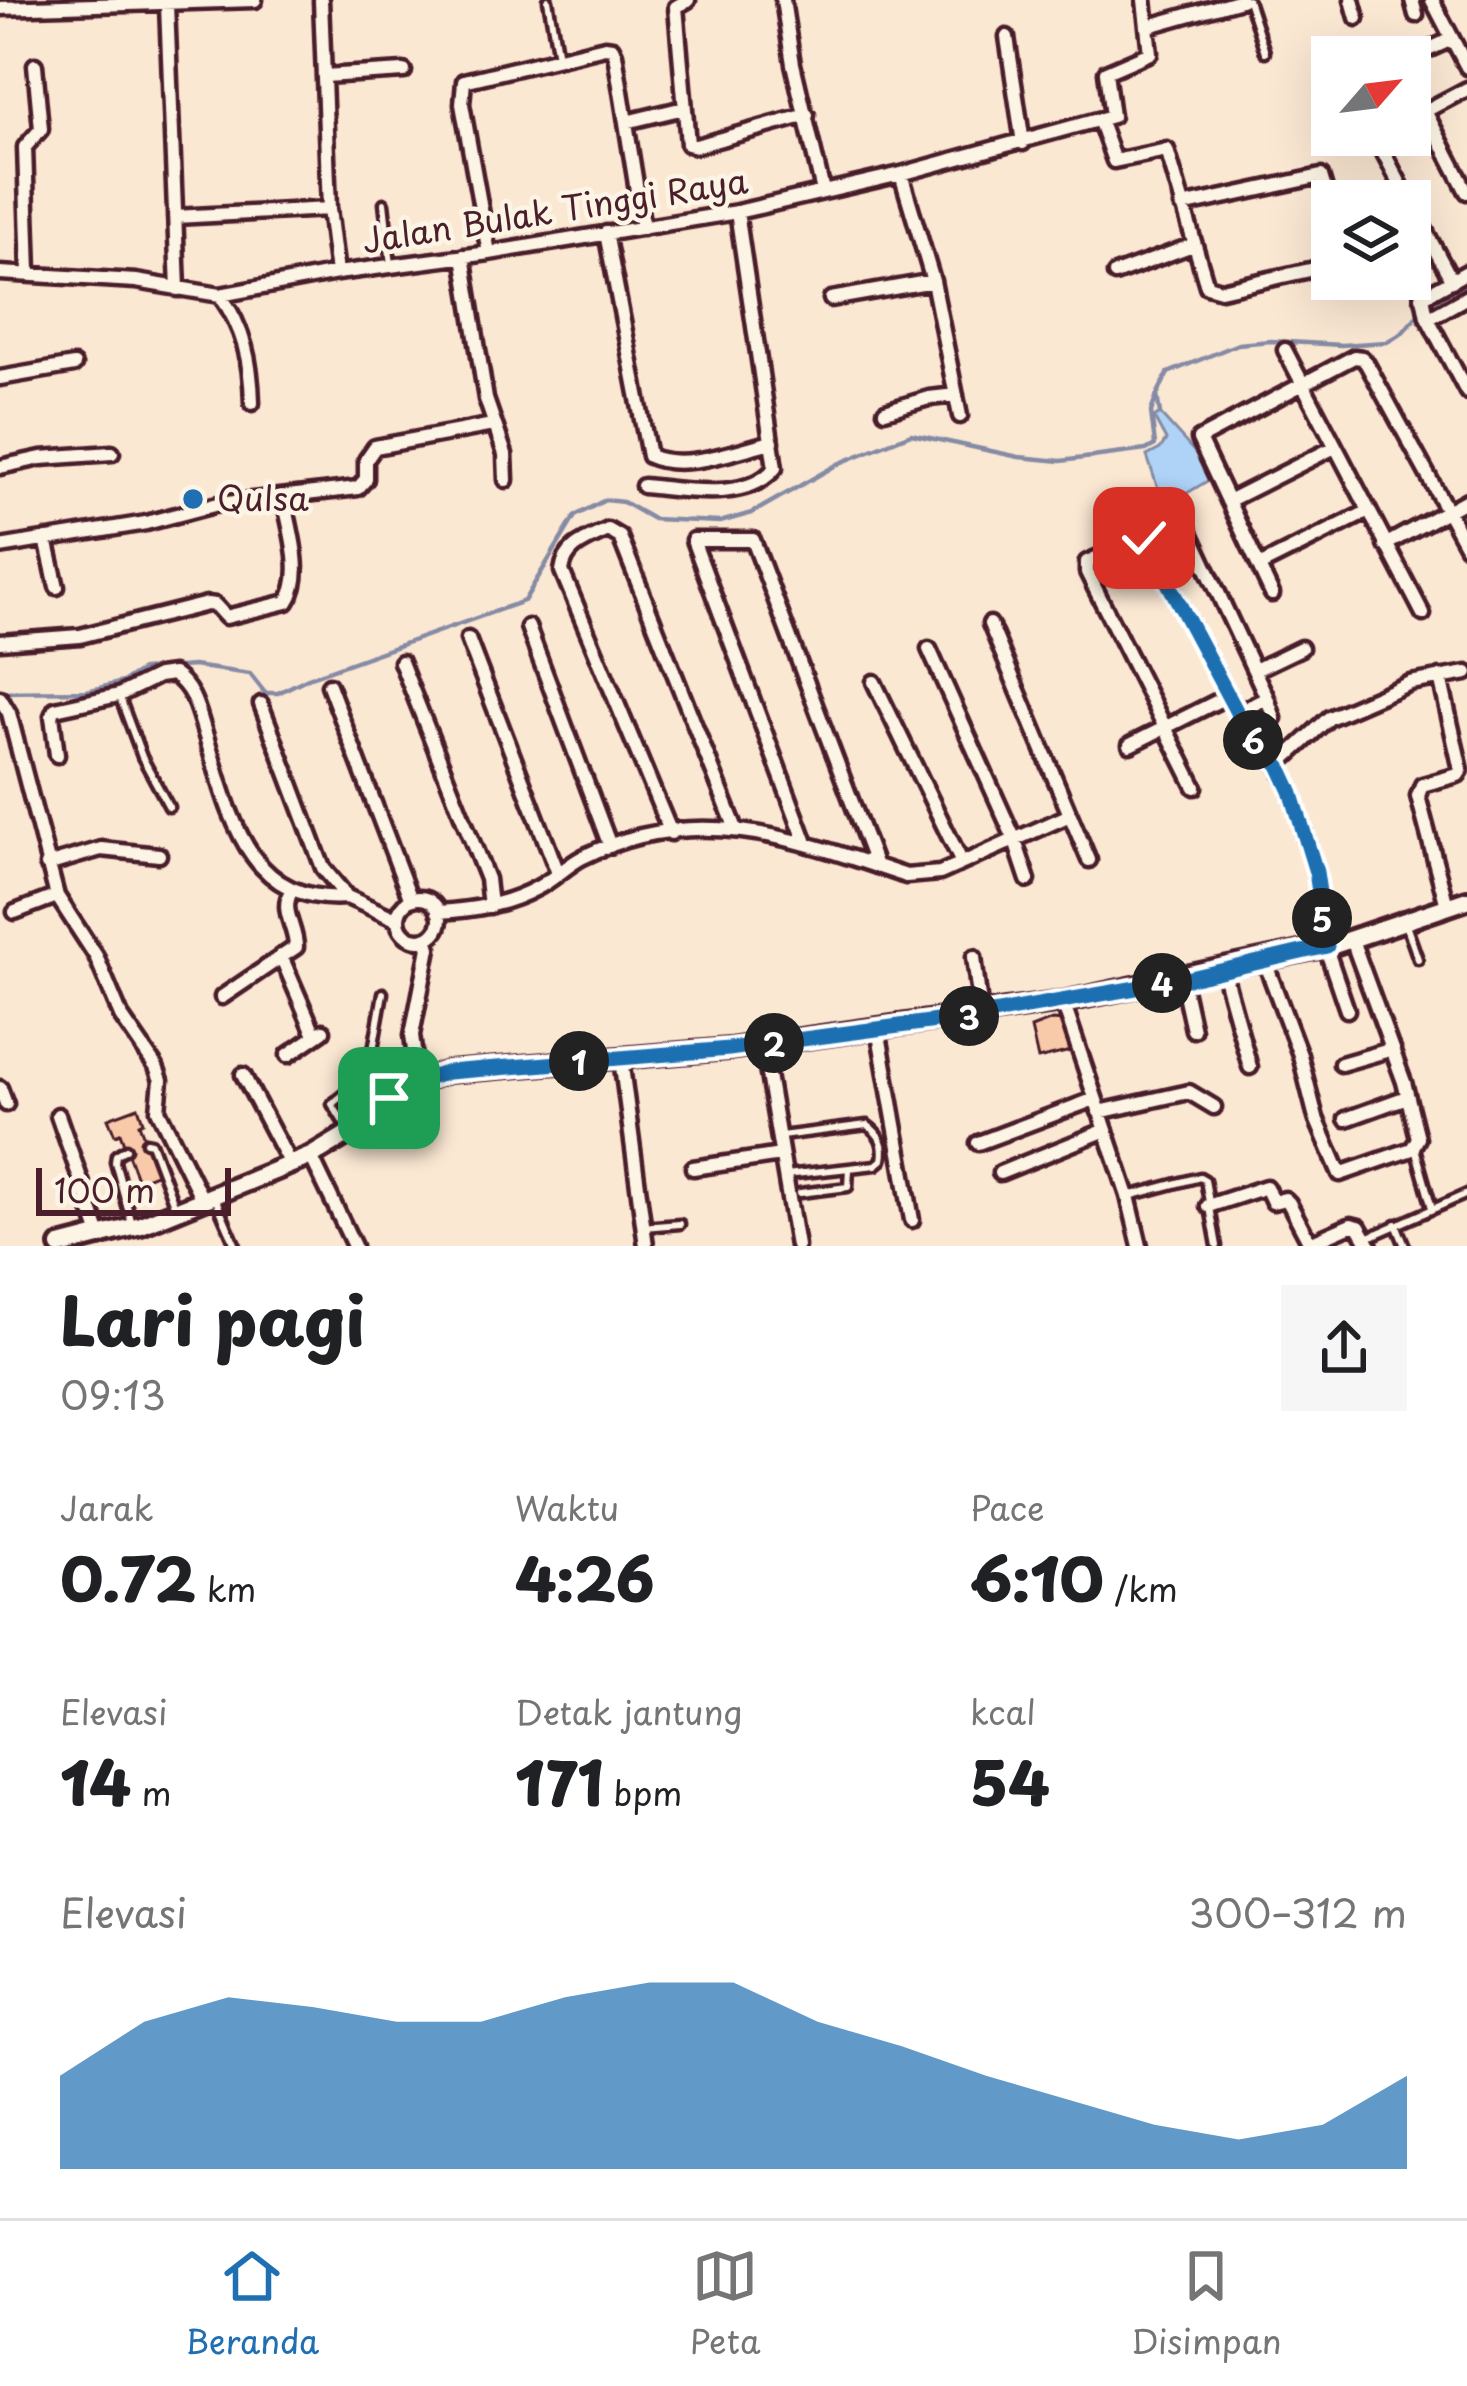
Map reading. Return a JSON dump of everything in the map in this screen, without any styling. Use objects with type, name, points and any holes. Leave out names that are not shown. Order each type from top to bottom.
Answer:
[{"type":"street","points":[[0,8],[255,0]]},
{"type":"street","points":[[321,0],[329,209],[337,273]]},
{"type":"street","points":[[688,0],[676,7],[687,142],[696,146],[807,115]]},
{"type":"street","points":[[782,0],[823,191]]},
{"type":"street","points":[[1144,0],[1150,53],[1106,72],[1106,119],[1114,161],[1167,150],[1204,281],[1212,290],[1311,269]]},
{"type":"street","points":[[1149,26],[1244,0]]},
{"type":"street","points":[[1352,0],[1357,18]]},
{"type":"street","points":[[1412,0],[1416,16]]},
{"type":"street","points":[[1432,0],[1467,67]]},
{"type":"street","points":[[166,5],[178,289]]},
{"type":"street","points":[[1007,37],[1023,142]]},
{"type":"street","points":[[1431,48],[1452,39]]},
{"type":"street","points":[[489,253],[461,86],[470,78],[612,48],[643,228]]},
{"type":"street","points":[[28,273],[25,147],[40,129],[35,65]]},
{"type":"street","points":[[325,76],[404,71]]},
{"type":"street","points":[[1431,108],[1467,89]]},
{"type":"street","points":[[626,122],[684,108]]},
{"type":"street","name":"Jalan Bulak Tinggi Raya","points":[[0,273],[136,281],[220,295],[737,212],[1106,119]]},
{"type":"street","points":[[1431,123],[1467,192]]},
{"type":"street","points":[[901,174],[933,281],[960,416]]},
{"type":"street","points":[[1182,206],[1321,176],[1322,180]]},
{"type":"street","points":[[175,217],[329,209]]},
{"type":"street","points":[[643,486],[724,491],[764,479],[775,468],[737,212]]},
{"type":"street","points":[[606,233],[649,456],[660,461],[686,460],[772,442]]},
{"type":"street","points":[[1431,242],[1452,281]]},
{"type":"street","points":[[1115,274],[1193,245]]},
{"type":"street","points":[[463,256],[493,425],[505,454],[506,480]]},
{"type":"street","points":[[1425,309],[1467,272]]},
{"type":"street","points":[[832,299],[933,281]]},
{"type":"street","points":[[220,295],[243,333],[252,403]]},
{"type":"street","points":[[1425,309],[1467,297]]},
{"type":"street","points":[[1423,300],[1465,384]]},
{"type":"street","points":[[1285,350],[1423,614]]},
{"type":"street","points":[[1272,594],[1198,439],[1354,357],[1362,358],[1467,547]]},
{"type":"street","points":[[0,378],[74,365]]},
{"type":"street","points":[[885,411],[956,395]]},
{"type":"street","points":[[0,547],[146,523],[218,504],[361,486],[367,479],[368,453],[387,442],[493,425]]},
{"type":"street","points":[[1228,501],[1333,448]]},
{"type":"street","points":[[0,467],[41,458],[112,453]]},
{"type":"street","points":[[0,642],[80,636],[213,603],[226,617],[287,602],[296,587],[284,498]]},
{"type":"street","points":[[1385,544],[1467,500]]},
{"type":"street","points":[[1259,566],[1367,512]]},
{"type":"street","points":[[1195,787],[1085,565],[1174,524],[1186,524],[1274,718],[1248,733]]},
{"type":"street","points":[[670,833],[562,571],[575,546],[608,530],[620,537],[736,829]]},
{"type":"street","points":[[1144,538],[1248,733],[1279,765],[1304,826],[1327,946],[1347,1010]]},
{"type":"street","points":[[46,539],[57,587]]},
{"type":"street","points":[[805,840],[693,540],[753,540],[876,866]]},
{"type":"street","points":[[990,624],[1089,860]]},
{"type":"street","points":[[528,627],[610,846]]},
{"type":"street","points":[[468,639],[558,873]]},
{"type":"street","points":[[1256,670],[1301,648]]},
{"type":"street","points":[[929,649],[1014,838],[1028,880]]},
{"type":"street","points":[[401,662],[487,879],[490,906]]},
{"type":"street","points":[[1279,765],[1329,718],[1410,683],[1467,673]]},
{"type":"street","points":[[57,755],[55,709],[119,695],[173,674],[193,695],[244,844],[273,880],[292,890],[317,900],[347,897]]},
{"type":"street","points":[[1440,677],[1464,769],[1458,775],[1428,782],[1418,792],[1447,906]]},
{"type":"street","points":[[874,682],[962,863]]},
{"type":"street","points":[[329,686],[411,900]]},
{"type":"street","points":[[1130,745],[1228,696]]},
{"type":"street","points":[[0,698],[9,713],[57,896],[96,956],[121,1016],[156,1067],[161,1080],[158,1110],[208,1197]]},
{"type":"street","points":[[1237,712],[1267,698]]},
{"type":"street","points":[[262,704],[323,868],[347,897],[398,920]]},
{"type":"street","points":[[438,912],[490,906],[537,888],[610,846],[670,833],[736,829],[805,840],[906,876],[922,876],[1070,815]]},
{"type":"street","points":[[47,865],[101,850],[159,855]]},
{"type":"street","points":[[221,997],[296,946],[286,910],[292,890]]},
{"type":"street","points":[[15,912],[57,896]]},
{"type":"street","points":[[424,899],[438,912],[439,925],[420,939],[403,932],[398,920],[401,908],[411,900],[424,899]]},
{"type":"street","points":[[60,1246],[133,1228],[311,1156],[418,1082],[470,1069],[763,1045],[1063,1002],[1352,940],[1467,900]]},
{"type":"street","points":[[418,1082],[412,1034],[421,979],[420,939]]},
{"type":"street","points":[[1264,959],[1337,1173],[1414,1146],[1418,1138],[1393,1049],[1352,940]]},
{"type":"street","points":[[281,956],[319,1033],[287,1055]]},
{"type":"street","points":[[974,957],[981,1015]]},
{"type":"street","points":[[1223,970],[1250,1067]]},
{"type":"street","points":[[1182,980],[1193,1030]]},
{"type":"street","points":[[1063,1002],[1128,1196],[1140,1246]]},
{"type":"street","points":[[878,1029],[912,1220]]},
{"type":"street","points":[[763,1045],[796,1246]]},
{"type":"street","points":[[1341,1064],[1393,1049]]},
{"type":"street","points":[[621,1059],[646,1246]]},
{"type":"street","points":[[243,1075],[290,1164]]},
{"type":"street","points":[[0,1088],[6,1104]]},
{"type":"street","points":[[978,1143],[1097,1106],[1189,1092],[1214,1107]]},
{"type":"street","points":[[1346,1119],[1407,1097]]},
{"type":"street","points":[[58,1115],[101,1238]]},
{"type":"street","points":[[1000,1173],[1106,1130]]},
{"type":"street","points":[[693,1168],[781,1155]]},
{"type":"street","points":[[311,1156],[354,1246]]},
{"type":"street","points":[[1208,1206],[1266,1187],[1273,1202],[1285,1199],[1289,1203],[1307,1245],[1351,1225],[1359,1227],[1369,1242]]},
{"type":"lane","points":[[548,0],[559,60]]},
{"type":"lane","points":[[1244,0],[1265,52]]},
{"type":"lane","points":[[384,203],[392,266]]},
{"type":"lane","points":[[119,695],[142,757],[169,807]]},
{"type":"lane","points":[[1405,921],[1418,959]]},
{"type":"lane","points":[[350,1132],[332,1104],[369,1073],[383,993]]},
{"type":"lane","points":[[777,1137],[867,1125],[880,1137],[882,1160],[785,1175]]},
{"type":"lane","points":[[146,1142],[151,1143],[176,1210]]},
{"type":"lane","points":[[1414,1146],[1432,1208]]},
{"type":"lane","points":[[126,1149],[116,1155],[115,1162],[133,1228]]},
{"type":"lane","points":[[800,1193],[848,1187],[850,1168]]},
{"type":"lane","points":[[1128,1196],[1204,1180],[1217,1246]]},
{"type":"lane","points":[[1369,1242],[1396,1224],[1467,1194]]},
{"type":"lane","points":[[208,1197],[236,1246]]},
{"type":"lane","points":[[643,1227],[680,1224]]},
{"type":"lane","points":[[1396,1224],[1405,1246]]},
{"type":"water","points":[[1160,414],[1199,457],[1209,480],[1164,507],[1147,456],[1166,440],[1154,418]]},
{"type":"building","points":[[1064,1021],[1071,1051],[1038,1059],[1031,1028]]},
{"type":"building","points":[[138,1107],[143,1122],[139,1124],[158,1173],[138,1181],[120,1133],[115,1135],[108,1118]]},
{"type":"waterway","points":[[1160,414],[1157,395],[1168,373],[1238,344],[1387,342],[1418,315],[1467,286]]},
{"type":"waterway","points":[[0,692],[87,691],[123,682],[142,670],[193,666],[250,674],[265,693],[278,693],[524,601],[575,516],[605,500],[623,502],[653,519],[720,522],[752,513],[840,463],[911,434],[1061,461],[1146,450],[1155,445],[1151,412],[1157,395]]},
{"type":"place","name":"Qulsa","points":[[193,499]]},
{"type":"route","points":[[389,1098],[448,1072],[729,1049],[981,1015],[1182,980],[1327,946],[1316,872],[1291,791],[1279,765],[1248,733],[1144,538]]}]
